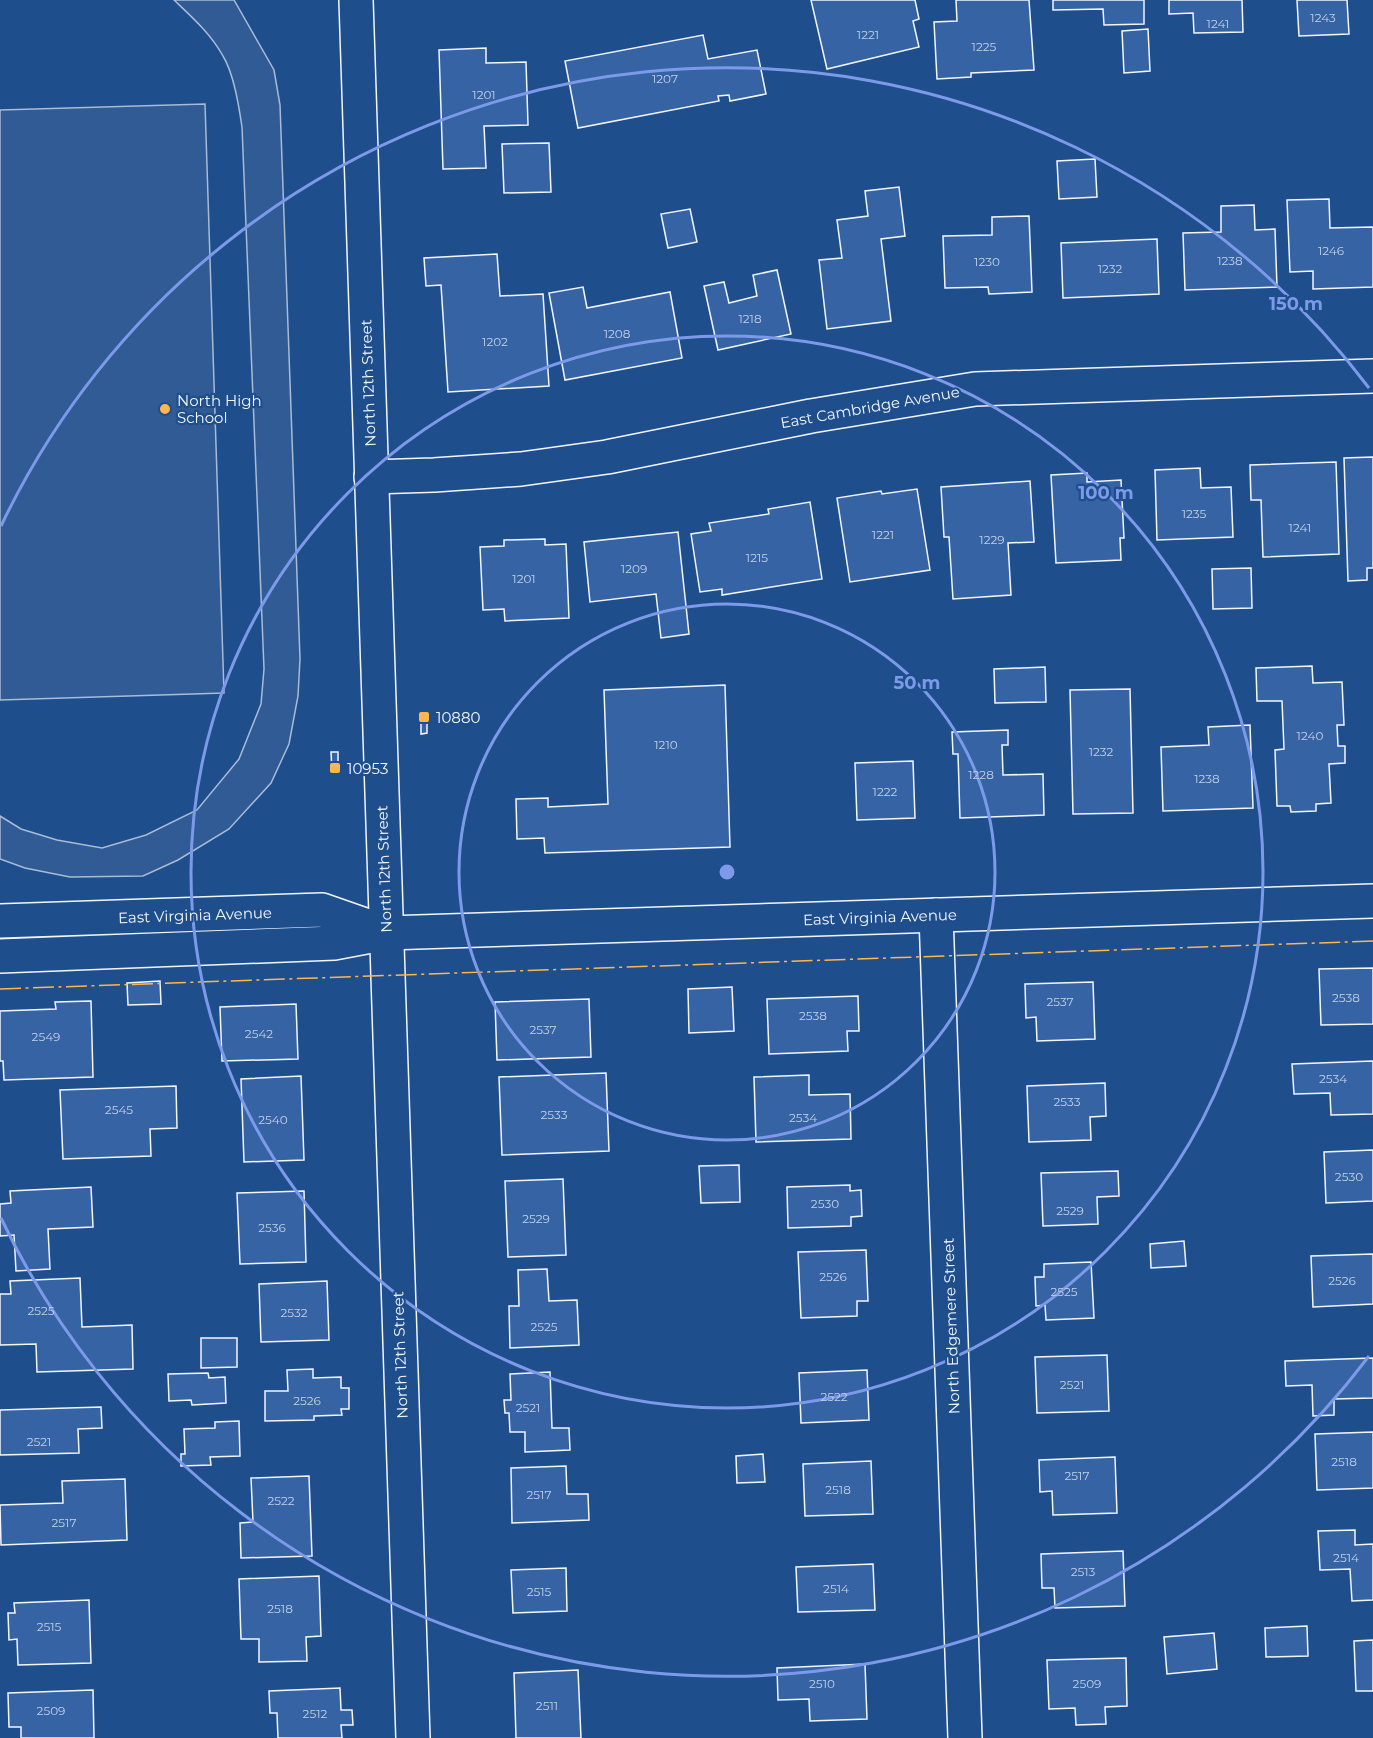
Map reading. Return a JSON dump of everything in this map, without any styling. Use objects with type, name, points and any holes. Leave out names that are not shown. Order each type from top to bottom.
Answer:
[{"type":"street","name":"North 12th Street","points":[[356,0],[413,1738]]},
{"type":"street","name":"East Cambridge Avenue","points":[[371,477],[520,470],[607,457],[812,416],[975,389],[1373,376]]},
{"type":"street","name":"East Virginia Avenue","points":[[0,956],[334,943],[387,933],[1373,901]]},
{"type":"street","name":"East Virginia Avenue","points":[[0,921],[322,910],[387,933]]},
{"type":"street","name":"North Edgemere Street","points":[[936,915],[965,1738]]},
{"type":"shaded area","points":[[174,0],[234,0],[274,70],[280,105],[300,659],[298,696],[289,744],[271,783],[229,829],[178,860],[143,876],[70,877],[25,868],[0,859],[0,816],[21,829],[57,840],[102,848],[146,835],[197,810],[239,759],[261,704],[264,669],[242,127],[238,100],[227,63],[207,33]]},
{"type":"shaded area","points":[[205,104],[224,693],[0,700],[0,110]]},
{"type":"building","points":[[811,0],[915,0],[919,19],[913,21],[919,47],[827,69]]},
{"type":"building","points":[[956,0],[1029,0],[1034,70],[971,73],[971,77],[937,79],[934,22],[957,21]]},
{"type":"building","points":[[1053,0],[1144,0],[1144,24],[1104,25],[1103,9],[1053,10]]},
{"type":"building","points":[[1169,0],[1242,0],[1243,32],[1194,33],[1193,13],[1169,14]]},
{"type":"building","points":[[1297,0],[1347,0],[1349,34],[1299,36]]},
{"type":"building","points":[[1148,29],[1150,71],[1124,73],[1122,31]]},
{"type":"building","points":[[703,35],[708,59],[757,50],[766,94],[730,101],[729,95],[718,96],[719,101],[578,128],[565,61]]},
{"type":"building","points":[[486,48],[486,63],[526,62],[528,125],[484,126],[486,168],[443,169],[439,50]]},
{"type":"building","points":[[549,143],[551,192],[504,193],[502,144]]},
{"type":"building","points":[[1095,159],[1097,197],[1059,199],[1057,161]]},
{"type":"building","points":[[899,187],[905,236],[881,239],[891,321],[827,329],[819,260],[842,258],[837,220],[868,216],[865,191]]},
{"type":"building","points":[[1329,199],[1330,228],[1373,227],[1373,287],[1313,289],[1313,271],[1290,272],[1287,200]]},
{"type":"building","points":[[1254,205],[1255,230],[1275,229],[1277,287],[1185,290],[1183,233],[1221,232],[1221,206]]},
{"type":"building","points":[[690,209],[697,242],[668,248],[661,214]]},
{"type":"building","points":[[1029,216],[1032,292],[989,294],[988,287],[945,288],[943,236],[992,235],[992,217]]},
{"type":"building","points":[[1157,239],[1159,294],[1063,298],[1061,243]]},
{"type":"building","points":[[497,254],[500,296],[543,294],[549,386],[448,392],[441,285],[426,286],[424,258]]},
{"type":"building","points":[[777,270],[791,334],[718,350],[704,286],[724,282],[729,303],[757,296],[753,275]]},
{"type":"building","points":[[583,287],[587,308],[670,292],[682,358],[565,380],[549,293]]},
{"type":"building","points":[[1373,457],[1373,568],[1367,568],[1367,580],[1348,581],[1344,458]]},
{"type":"building","points":[[1336,462],[1339,554],[1263,557],[1261,500],[1251,500],[1250,465]]},
{"type":"building","points":[[1200,468],[1201,488],[1231,487],[1233,537],[1157,540],[1155,470]]},
{"type":"building","points":[[1087,473],[1087,482],[1121,480],[1124,538],[1120,538],[1121,560],[1056,563],[1051,475]]},
{"type":"building","points":[[1030,481],[1034,542],[1008,543],[1011,595],[953,599],[949,537],[944,537],[941,487]]},
{"type":"building","points":[[917,489],[930,570],[850,582],[837,498],[881,491],[882,494]]},
{"type":"building","points":[[810,502],[822,579],[722,595],[722,589],[700,592],[691,534],[711,531],[709,523],[769,514],[768,509]]},
{"type":"building","points":[[678,532],[689,634],[661,638],[656,594],[590,602],[584,542]]},
{"type":"building","points":[[545,539],[545,545],[566,544],[569,618],[505,621],[504,609],[483,610],[480,547],[504,546],[504,540]]},
{"type":"building","points":[[1251,568],[1252,608],[1213,609],[1212,569]]},
{"type":"building","points":[[1312,666],[1313,683],[1342,682],[1344,725],[1337,725],[1338,746],[1345,746],[1345,763],[1329,764],[1331,803],[1316,804],[1316,811],[1291,812],[1290,806],[1277,806],[1275,750],[1284,749],[1282,701],[1257,701],[1256,668]]},
{"type":"building","points":[[1045,667],[1046,702],[995,703],[994,669]]},
{"type":"building","points":[[725,685],[730,847],[545,853],[544,838],[517,839],[516,799],[548,798],[548,807],[608,804],[604,690]]},
{"type":"building","points":[[1130,689],[1133,813],[1073,814],[1070,690]]},
{"type":"building","points":[[421,713],[427,713],[427,733],[421,734]]},
{"type":"building","points":[[1250,725],[1253,808],[1163,811],[1161,747],[1209,745],[1208,727]]},
{"type":"building","points":[[1008,730],[1008,745],[1002,745],[1003,775],[1043,774],[1044,815],[960,818],[958,754],[953,754],[952,732]]},
{"type":"building","points":[[331,752],[338,752],[338,772],[332,772]]},
{"type":"building","points":[[913,761],[915,818],[857,820],[855,763]]},
{"type":"building","points":[[1373,968],[1373,1024],[1321,1025],[1319,969]]},
{"type":"building","points":[[160,981],[161,1004],[128,1005],[127,983]]},
{"type":"building","points":[[1093,982],[1095,1039],[1037,1041],[1036,1017],[1026,1018],[1025,984]]},
{"type":"building","points":[[732,987],[734,1031],[689,1033],[688,989]]},
{"type":"building","points":[[858,996],[859,1031],[847,1031],[848,1051],[769,1054],[767,999]]},
{"type":"building","points":[[589,999],[591,1057],[497,1060],[495,1002]]},
{"type":"building","points":[[91,1001],[93,1077],[4,1080],[3,1061],[0,1061],[0,1011],[56,1009],[55,1002]]},
{"type":"building","points":[[296,1004],[298,1059],[222,1061],[220,1007]]},
{"type":"building","points":[[1373,1061],[1373,1114],[1331,1115],[1330,1093],[1294,1094],[1292,1064]]},
{"type":"building","points":[[606,1073],[609,1151],[502,1155],[499,1077]]},
{"type":"building","points":[[809,1075],[809,1095],[850,1094],[851,1139],[756,1142],[754,1077]]},
{"type":"building","points":[[301,1076],[304,1160],[244,1162],[241,1079]]},
{"type":"building","points":[[1105,1083],[1106,1116],[1090,1117],[1091,1140],[1029,1142],[1027,1086]]},
{"type":"building","points":[[176,1086],[177,1128],[150,1129],[151,1156],[63,1159],[60,1090]]},
{"type":"building","points":[[1373,1150],[1373,1201],[1326,1203],[1324,1152]]},
{"type":"building","points":[[739,1165],[740,1202],[701,1203],[699,1166]]},
{"type":"building","points":[[1118,1171],[1119,1196],[1097,1197],[1098,1224],[1043,1226],[1041,1173]]},
{"type":"building","points":[[563,1179],[566,1255],[508,1257],[505,1181]]},
{"type":"building","points":[[850,1185],[850,1191],[861,1190],[862,1216],[851,1217],[851,1226],[788,1228],[787,1187]]},
{"type":"building","points":[[91,1187],[93,1227],[48,1229],[50,1269],[16,1271],[14,1235],[0,1236],[0,1204],[11,1203],[10,1191]]},
{"type":"building","points":[[304,1191],[306,1262],[240,1264],[237,1193]]},
{"type":"building","points":[[1184,1241],[1186,1266],[1151,1268],[1150,1244]]},
{"type":"building","points":[[866,1250],[868,1301],[857,1301],[857,1316],[801,1318],[798,1252]]},
{"type":"building","points":[[1373,1254],[1373,1304],[1313,1307],[1311,1256]]},
{"type":"building","points":[[1091,1262],[1094,1318],[1046,1320],[1045,1305],[1036,1306],[1035,1277],[1044,1277],[1044,1264]]},
{"type":"building","points":[[547,1269],[549,1301],[577,1300],[579,1345],[510,1348],[509,1306],[519,1306],[518,1270]]},
{"type":"building","points":[[80,1278],[82,1327],[132,1325],[133,1369],[37,1372],[36,1344],[0,1345],[0,1294],[11,1294],[10,1281]]},
{"type":"building","points":[[327,1281],[329,1340],[261,1342],[259,1284]]},
{"type":"building","points":[[201,1338],[237,1338],[237,1367],[201,1368]]},
{"type":"building","points":[[1107,1355],[1109,1411],[1037,1413],[1035,1357]]},
{"type":"building","points":[[1373,1358],[1373,1398],[1334,1399],[1334,1415],[1313,1416],[1312,1385],[1286,1386],[1285,1361]]},
{"type":"building","points":[[313,1369],[313,1378],[341,1377],[341,1388],[349,1388],[349,1409],[341,1409],[342,1415],[314,1416],[314,1420],[265,1421],[265,1391],[288,1391],[287,1370]]},
{"type":"building","points":[[867,1370],[869,1420],[801,1423],[799,1373]]},
{"type":"building","points":[[550,1372],[552,1428],[569,1428],[570,1450],[525,1452],[525,1432],[510,1432],[509,1413],[505,1413],[504,1400],[511,1400],[510,1374]]},
{"type":"building","points":[[208,1373],[209,1378],[225,1377],[226,1403],[192,1405],[191,1400],[169,1401],[168,1374]]},
{"type":"building","points":[[101,1407],[102,1428],[78,1429],[79,1453],[0,1455],[0,1410]]},
{"type":"building","points":[[239,1421],[240,1456],[210,1457],[211,1465],[181,1466],[181,1454],[185,1454],[184,1429],[215,1428],[215,1422]]},
{"type":"building","points":[[1373,1432],[1373,1488],[1317,1490],[1315,1434]]},
{"type":"building","points":[[763,1454],[765,1482],[737,1483],[736,1456]]},
{"type":"building","points":[[1115,1457],[1117,1513],[1053,1515],[1052,1491],[1040,1492],[1039,1460]]},
{"type":"building","points":[[871,1461],[873,1514],[805,1516],[803,1464]]},
{"type":"building","points":[[566,1466],[567,1494],[588,1494],[589,1520],[512,1523],[511,1468]]},
{"type":"building","points":[[309,1476],[312,1556],[241,1558],[240,1523],[253,1522],[251,1478]]},
{"type":"building","points":[[125,1479],[127,1540],[1,1545],[0,1505],[63,1503],[62,1481]]},
{"type":"building","points":[[1355,1530],[1355,1545],[1373,1544],[1373,1600],[1352,1601],[1350,1569],[1320,1570],[1318,1531]]},
{"type":"building","points":[[1123,1551],[1125,1606],[1055,1608],[1054,1588],[1042,1588],[1041,1554]]},
{"type":"building","points":[[873,1564],[875,1610],[798,1612],[796,1567]]},
{"type":"building","points":[[566,1568],[567,1611],[513,1613],[511,1570]]},
{"type":"building","points":[[319,1576],[321,1636],[306,1637],[307,1661],[259,1662],[259,1639],[241,1639],[239,1579]]},
{"type":"building","points":[[89,1600],[91,1663],[18,1665],[17,1639],[9,1640],[8,1613],[15,1613],[14,1603]]},
{"type":"building","points":[[1307,1626],[1308,1656],[1266,1657],[1265,1628]]},
{"type":"building","points":[[1214,1633],[1217,1669],[1167,1674],[1164,1637]]},
{"type":"building","points":[[1373,1640],[1373,1691],[1356,1691],[1354,1641]]},
{"type":"building","points":[[1126,1658],[1127,1706],[1105,1707],[1106,1724],[1076,1725],[1075,1708],[1049,1709],[1047,1660]]},
{"type":"building","points":[[865,1664],[867,1719],[810,1721],[809,1699],[778,1700],[777,1668]]},
{"type":"building","points":[[578,1670],[581,1738],[516,1738],[514,1673]]},
{"type":"building","points":[[340,1688],[341,1710],[352,1710],[353,1725],[341,1725],[342,1738],[278,1738],[277,1713],[270,1713],[269,1691]]},
{"type":"building","points":[[93,1690],[94,1738],[21,1738],[21,1727],[9,1727],[8,1693]]},
{"type":"power","points":[[0,989],[1373,941]]},
{"type":"place","name":"North High School","points":[[165,409]]},
{"type":"place","name":"10880","points":[[424,717]]},
{"type":"place","name":"10953","points":[[335,768]]}]
